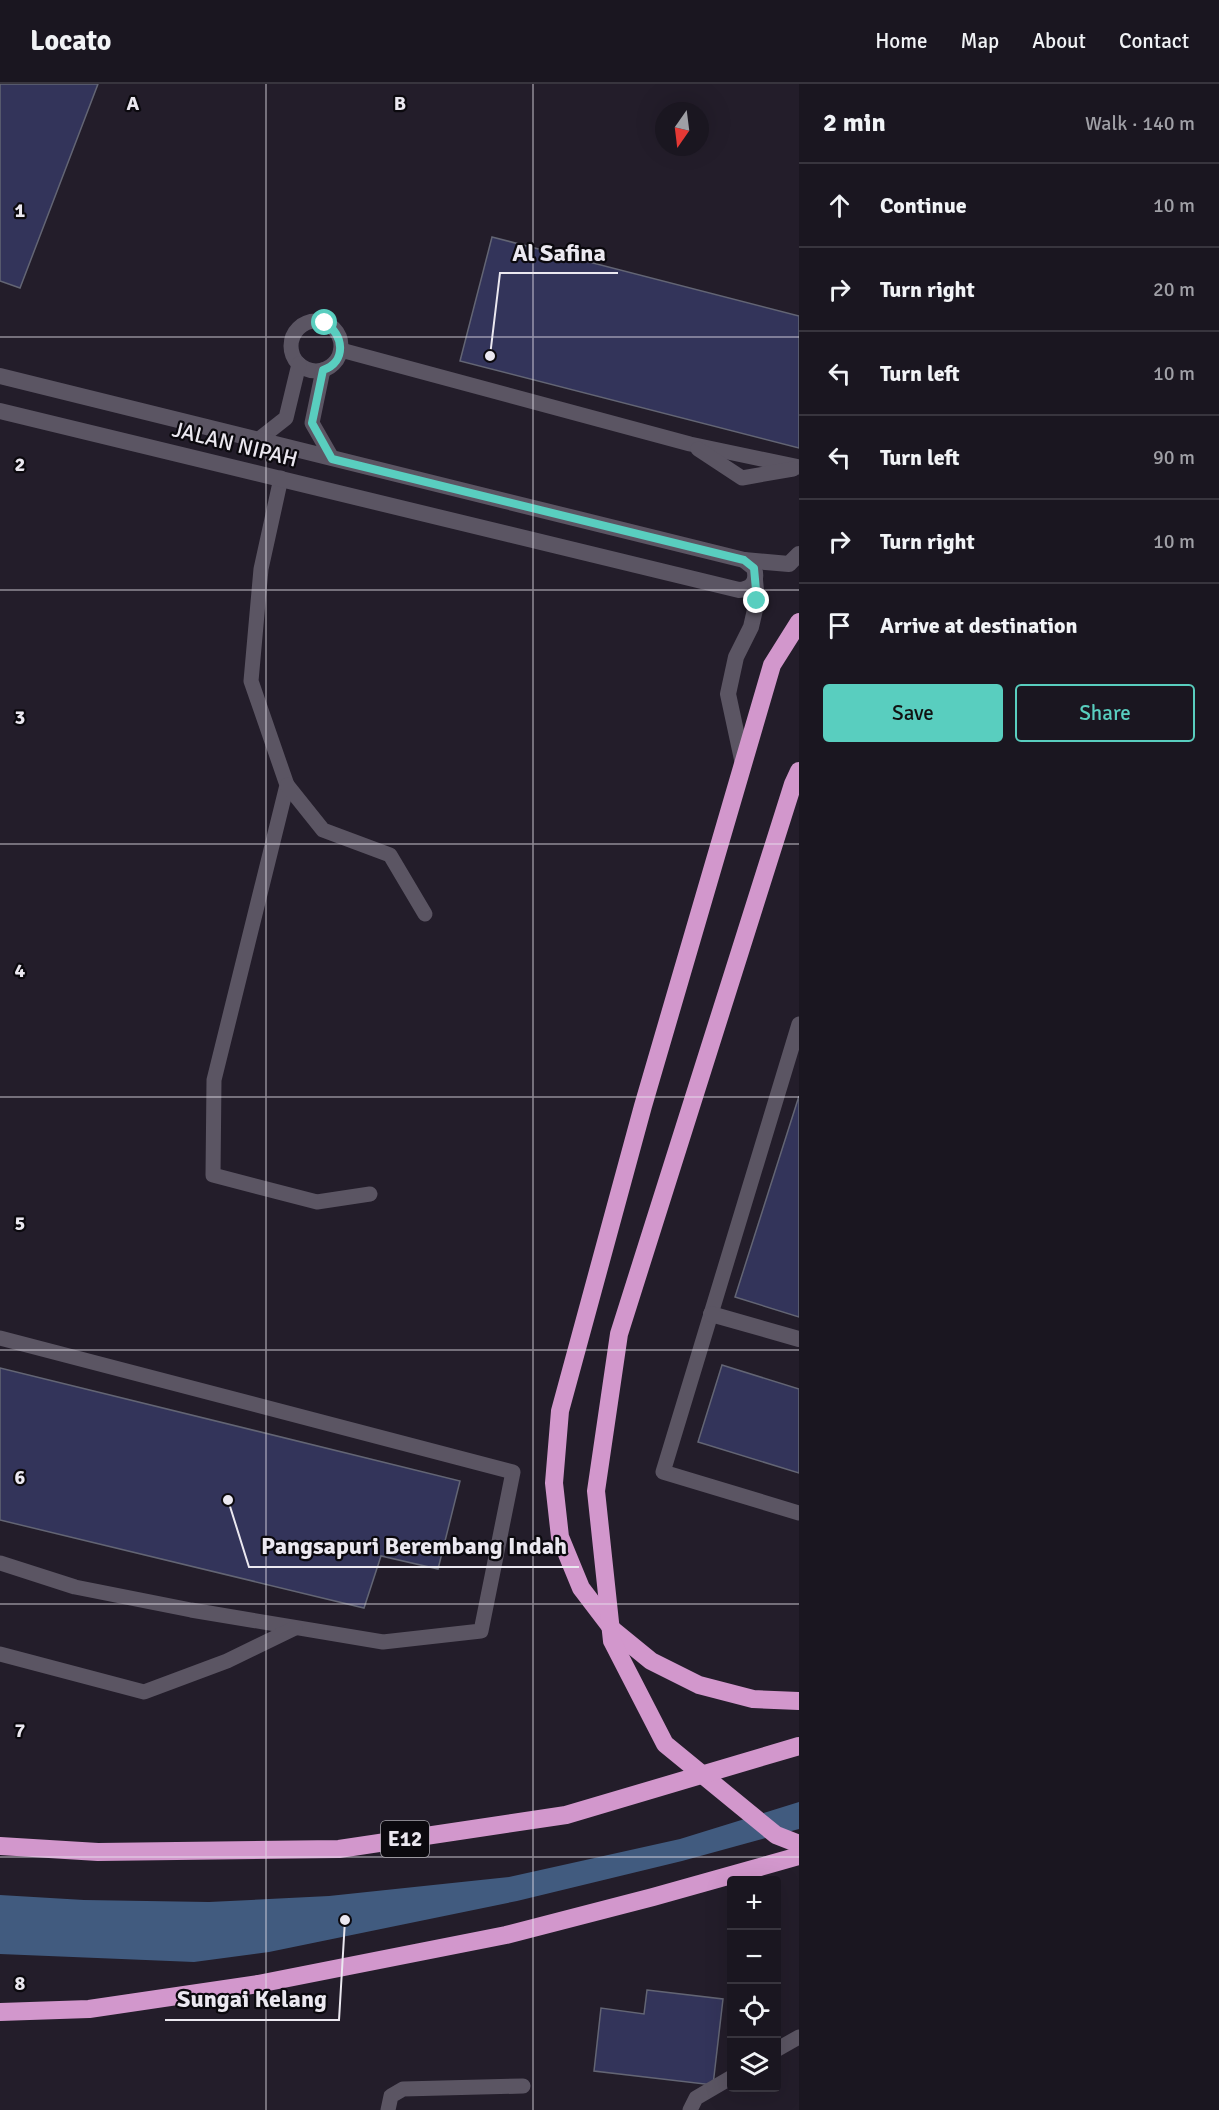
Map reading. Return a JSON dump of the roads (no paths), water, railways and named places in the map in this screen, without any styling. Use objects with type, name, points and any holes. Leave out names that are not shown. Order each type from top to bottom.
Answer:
[{"type":"highway","points":[[799,622],[772,665],[643,1106],[560,1411],[554,1483],[560,1537],[581,1587],[613,1630],[651,1661],[699,1685],[753,1699],[799,1701]]},
{"type":"highway","points":[[799,771],[620,1334],[596,1491],[612,1641],[666,1744],[776,1835],[799,1844]]},
{"type":"highway","name":"E12","points":[[0,1846],[98,1852],[339,1849],[566,1815],[799,1746]]},
{"type":"highway","points":[[0,2012],[89,2009],[258,1984],[506,1935],[799,1856]]},
{"type":"street","points":[[0,376],[744,560],[789,564],[799,554]]},
{"type":"street","name":"JALAN NIPAH","points":[[0,411],[739,590],[746,590],[755,580]]},
{"type":"street","points":[[743,764],[728,694],[736,657],[751,627],[757,601],[754,568],[744,560]]},
{"type":"street","points":[[711,1314],[799,1340]]},
{"type":"lane","points":[[317,321],[332,327],[340,341],[341,350],[334,364],[323,370],[310,370],[299,364],[291,348],[295,332],[308,322],[317,321]]},
{"type":"lane","points":[[341,350],[776,467],[799,467]]},
{"type":"lane","points":[[258,440],[286,418],[299,364]]},
{"type":"lane","points":[[323,370],[312,423],[332,459]]},
{"type":"lane","points":[[690,444],[742,478],[776,467]]},
{"type":"lane","points":[[281,478],[261,569],[251,681],[287,785],[323,830],[390,855],[425,914]]},
{"type":"lane","points":[[287,785],[214,1080],[213,1175],[317,1202],[370,1194]]},
{"type":"lane","points":[[799,1024],[663,1472],[799,1513]]},
{"type":"lane","points":[[0,1338],[513,1472],[482,1631],[383,1642],[190,1610],[75,1587],[0,1563]]},
{"type":"lane","points":[[0,1654],[144,1692],[227,1661],[295,1628]]},
{"type":"lane","points":[[781,2048],[799,2037]]},
{"type":"lane","points":[[690,2110],[696,2098],[727,2080]]},
{"type":"lane","points":[[388,2110],[392,2096],[403,2089],[523,2086]]},
{"type":"water","points":[[799,1802],[799,1829],[682,1861],[517,1901],[269,1952],[194,1962],[0,1954],[0,1895],[84,1900],[209,1902],[329,1896],[509,1877],[680,1839]]},
{"type":"place","name":"Al Safina","points":[[490,356]]},
{"type":"place","name":"Pangsapuri Berembang Indah","points":[[228,1500]]},
{"type":"place","name":"Sungai Kelang","points":[[345,1920]]}]
